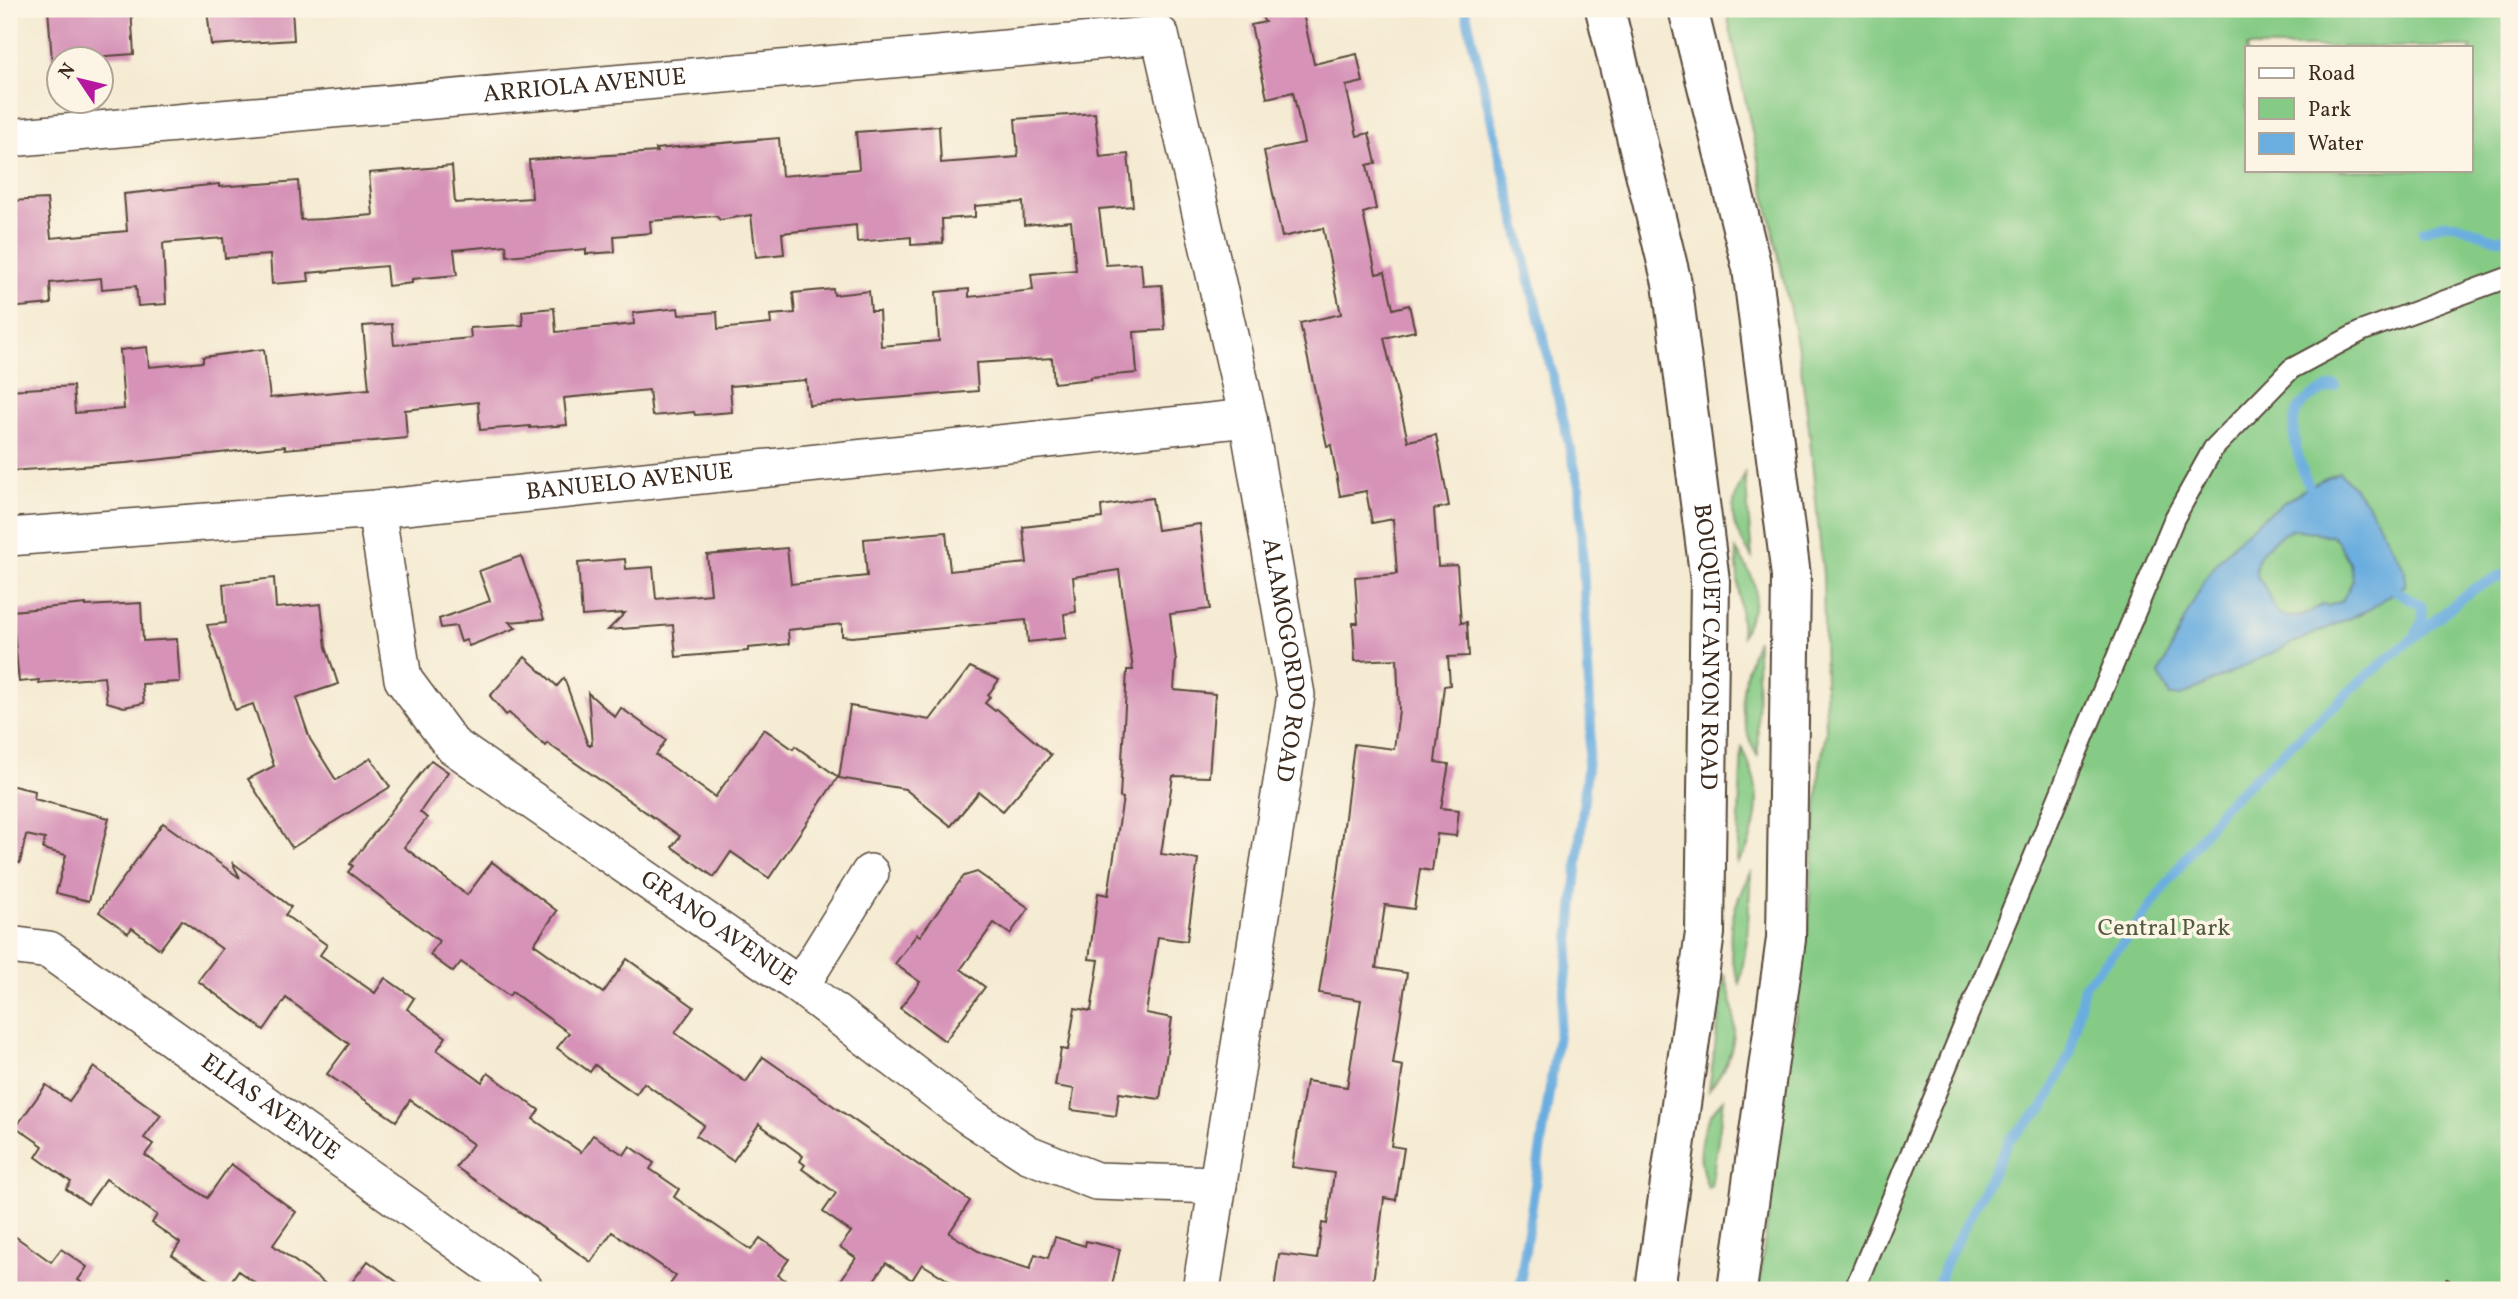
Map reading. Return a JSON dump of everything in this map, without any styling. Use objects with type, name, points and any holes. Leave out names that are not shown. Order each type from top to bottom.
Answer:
[{"type":"main road","name":"BOUQUET CANYON ROAD","points":[[1605,9],[1672,283],[1710,581],[1705,933],[1655,1290]]},
{"type":"main road","points":[[1688,9],[1752,268],[1791,576],[1786,939],[1737,1290]]},
{"type":"street","name":"ARRIOLA AVENUE","points":[[9,138],[1160,35]]},
{"type":"street","name":"ALAMOGORDO ROAD","points":[[1160,35],[1248,418],[1296,695],[1201,1290]]},
{"type":"street","name":"BANUELO AVENUE","points":[[9,537],[376,509],[1248,418]]},
{"type":"street","name":"GRANO AVENUE","points":[[376,509],[403,679],[452,746],[800,986],[969,1116],[1028,1154],[1096,1181],[1218,1185]]},
{"type":"street","points":[[800,986],[870,873]]},
{"type":"street","name":"ELIAS AVENUE","points":[[9,945],[49,950],[525,1290]]},
{"type":"lane","points":[[1854,1290],[2175,519],[2213,449],[2291,369],[2362,331],[2509,277]]},
{"type":"path","points":[[2440,1290],[2447,1280],[2462,1290]]},
{"type":"green space","name":"Central Park","points":[[1726,9],[2509,9],[2509,1290],[1758,1290],[1807,930],[1820,766],[1826,733],[1823,575],[1799,353]]},
{"type":"green space","points":[[1745,474],[1752,557],[1739,535],[1733,517],[1735,498]]},
{"type":"green space","points":[[1736,550],[1750,574],[1756,592],[1753,610],[1742,635]]},
{"type":"green space","points":[[1757,640],[1758,757],[1746,727],[1742,699]]},
{"type":"green space","points":[[1742,746],[1754,778],[1757,803],[1748,846],[1737,863]]},
{"type":"green space","points":[[1751,871],[1747,939],[1740,984],[1732,954],[1731,926],[1738,899]]},
{"type":"green space","points":[[1725,975],[1733,1007],[1734,1035],[1727,1062],[1709,1090]]},
{"type":"green space","points":[[1724,1099],[1711,1186],[1708,1188],[1701,1164],[1701,1140],[1709,1119]]},
{"type":"water","points":[[2339,472],[2365,500],[2405,570],[2405,585],[2370,609],[2181,696],[2170,696],[2159,674],[2195,598],[2213,569],[2227,551],[2261,519]],"holes":[[[2295,529],[2332,536],[2350,563],[2353,580],[2342,601],[2329,606],[2323,604],[2299,616],[2280,614],[2257,576],[2256,568],[2262,553],[2267,546]]]},
{"type":"building","points":[[48,9],[131,9],[134,54],[116,55],[116,46],[51,46]]},
{"type":"building","points":[[207,9],[292,9],[294,40],[211,45]]},
{"type":"building","points":[[1257,9],[1302,9],[1314,64],[1357,54],[1363,82],[1346,86],[1357,136],[1369,133],[1376,163],[1367,165],[1376,209],[1363,213],[1376,274],[1385,272],[1393,309],[1409,305],[1415,331],[1384,338],[1408,441],[1436,435],[1449,506],[1434,509],[1438,566],[1457,565],[1461,623],[1467,622],[1469,656],[1448,657],[1450,685],[1444,686],[1435,762],[1449,764],[1441,808],[1459,810],[1456,836],[1437,834],[1432,871],[1420,869],[1414,909],[1385,905],[1376,968],[1407,973],[1393,1064],[1403,1066],[1391,1146],[1404,1148],[1396,1200],[1384,1198],[1372,1290],[1274,1290],[1279,1254],[1317,1259],[1322,1223],[1327,1224],[1334,1173],[1292,1167],[1306,1081],[1347,1087],[1361,1000],[1319,993],[1338,874],[1354,744],[1394,749],[1399,710],[1397,659],[1355,661],[1353,623],[1358,623],[1355,577],[1397,574],[1393,519],[1372,523],[1366,491],[1340,496],[1331,445],[1327,446],[1300,323],[1341,314],[1323,228],[1282,237],[1264,151],[1304,143],[1293,92],[1267,98],[1251,25],[1265,22]]},
{"type":"building","points":[[1095,113],[1100,157],[1128,154],[1133,206],[1099,209],[1106,265],[1141,263],[1143,286],[1162,285],[1165,330],[1134,332],[1137,373],[1054,383],[1052,358],[976,363],[978,391],[809,405],[806,380],[730,386],[732,412],[695,415],[694,412],[652,416],[649,390],[564,398],[567,425],[530,428],[480,430],[478,402],[405,410],[407,438],[285,449],[285,446],[126,463],[9,471],[9,390],[73,386],[75,413],[124,409],[120,350],[147,347],[149,367],[203,362],[203,357],[264,349],[270,398],[369,389],[363,326],[392,324],[394,345],[471,338],[470,328],[523,325],[522,311],[554,308],[556,332],[634,324],[633,313],[678,308],[679,315],[717,312],[718,329],[771,324],[770,315],[795,313],[793,293],[833,289],[834,295],[869,291],[871,311],[879,311],[881,346],[939,341],[936,292],[969,289],[969,297],[1033,290],[1031,274],[1076,270],[1071,221],[1024,225],[1023,202],[975,206],[975,217],[942,219],[943,243],[911,245],[911,237],[857,242],[856,225],[782,233],[784,254],[756,257],[751,215],[720,220],[716,216],[650,221],[651,233],[614,236],[615,252],[586,254],[586,249],[507,256],[506,245],[454,250],[457,275],[412,279],[412,283],[388,286],[386,266],[308,273],[309,281],[272,284],[270,255],[225,258],[223,238],[163,243],[166,304],[138,306],[136,286],[102,289],[101,278],[50,283],[51,304],[9,308],[9,222],[12,222],[10,201],[47,199],[51,238],[127,231],[124,194],[219,184],[219,187],[298,181],[301,220],[325,219],[373,215],[369,173],[452,166],[455,203],[532,198],[529,160],[657,152],[656,149],[779,138],[782,176],[859,169],[856,132],[939,126],[941,163],[1018,157],[1015,119]]},
{"type":"building","points":[[1152,498],[1157,530],[1200,524],[1210,609],[1170,614],[1176,661],[1174,690],[1215,694],[1209,777],[1173,776],[1161,854],[1198,859],[1187,941],[1158,937],[1146,1013],[1172,1018],[1160,1099],[1119,1093],[1116,1116],[1071,1110],[1074,1089],[1055,1086],[1061,1049],[1068,1050],[1075,1008],[1091,1011],[1099,960],[1089,959],[1098,893],[1108,895],[1123,798],[1120,797],[1127,670],[1133,670],[1119,570],[1073,577],[1076,612],[1064,614],[1066,638],[1028,642],[1026,620],[852,637],[842,636],[842,624],[788,630],[789,644],[748,648],[748,651],[676,657],[673,625],[608,630],[625,613],[582,616],[578,563],[625,559],[626,569],[653,567],[656,599],[711,594],[707,555],[787,548],[791,584],[867,576],[864,539],[946,532],[950,571],[1027,563],[1023,527],[1102,518],[1101,506]]},
{"type":"building","points":[[521,556],[544,619],[509,622],[516,628],[469,646],[466,640],[461,642],[456,626],[441,628],[439,619],[490,601],[479,571]]},
{"type":"building","points":[[274,578],[276,608],[321,604],[326,647],[338,684],[296,698],[310,739],[336,780],[371,758],[390,787],[292,848],[248,779],[274,766],[253,704],[235,710],[207,625],[226,623],[223,584]]},
{"type":"building","points":[[141,603],[143,641],[177,639],[180,682],[142,684],[144,703],[124,707],[107,702],[104,677],[39,683],[39,680],[19,682],[12,611],[86,604]]},
{"type":"building","points":[[525,657],[557,686],[564,678],[588,745],[592,745],[588,693],[615,717],[621,708],[666,740],[656,755],[715,797],[764,729],[793,749],[795,746],[838,777],[769,878],[731,852],[714,877],[672,847],[680,836],[547,743],[545,746],[509,713],[506,715],[490,696]]},
{"type":"building","points":[[970,667],[999,680],[985,703],[995,711],[997,709],[1051,755],[1003,811],[979,792],[951,826],[905,789],[839,778],[850,706],[930,720]]},
{"type":"building","points":[[431,760],[448,772],[420,812],[427,818],[404,847],[467,895],[492,862],[557,911],[534,944],[603,993],[627,959],[694,1007],[675,1033],[746,1082],[763,1057],[970,1201],[949,1233],[983,1254],[1030,1269],[1035,1254],[1048,1258],[1055,1237],[1085,1246],[1086,1241],[1120,1249],[1111,1290],[964,1290],[922,1264],[912,1280],[886,1263],[867,1290],[834,1290],[856,1258],[840,1247],[851,1232],[823,1212],[836,1193],[802,1169],[805,1165],[800,1161],[803,1156],[759,1124],[733,1161],[696,1136],[704,1125],[644,1083],[636,1094],[595,1065],[590,1072],[557,1048],[569,1033],[512,992],[509,996],[461,962],[453,972],[430,955],[439,941],[348,872],[353,866],[350,864]]},
{"type":"building","points":[[9,785],[35,791],[34,799],[109,818],[89,901],[56,893],[66,855],[43,849],[45,839],[26,835],[20,863],[9,861]]},
{"type":"building","points":[[163,823],[240,878],[232,862],[291,907],[285,915],[327,945],[320,955],[375,993],[385,978],[414,998],[407,1009],[446,1037],[437,1050],[482,1082],[488,1073],[539,1110],[533,1119],[581,1152],[593,1135],[624,1155],[630,1146],[654,1163],[650,1169],[679,1189],[674,1197],[751,1250],[760,1238],[789,1259],[778,1275],[799,1290],[666,1290],[676,1276],[612,1232],[591,1262],[456,1167],[473,1144],[410,1100],[396,1121],[327,1074],[349,1044],[286,998],[264,1030],[198,981],[222,949],[182,920],[160,949],[132,928],[128,933],[99,912]]},
{"type":"building","points":[[977,872],[1029,908],[1010,934],[994,923],[961,969],[985,987],[945,1041],[900,1008],[920,982],[895,964],[917,934],[920,936],[964,876]]},
{"type":"building","points":[[94,1067],[161,1115],[144,1138],[153,1144],[145,1155],[207,1198],[231,1164],[296,1212],[273,1245],[334,1290],[265,1290],[238,1271],[225,1290],[172,1255],[180,1243],[152,1223],[157,1215],[106,1179],[88,1204],[66,1189],[71,1182],[36,1157],[43,1146],[16,1127],[46,1085],[69,1101]]},
{"type":"building","points":[[9,1232],[51,1262],[61,1249],[87,1267],[78,1280],[92,1290],[18,1290],[9,1284]]},
{"type":"building","points":[[368,1261],[408,1290],[346,1290]]},
{"type":"waterway","points":[[1465,9],[1579,486],[1591,727],[1566,982],[1519,1290]]},
{"type":"waterway","points":[[2423,231],[2453,224],[2492,238],[2509,237]]},
{"type":"waterway","points":[[2315,494],[2307,482],[2299,459],[2294,421],[2302,404],[2310,397],[2335,386]]},
{"type":"waterway","points":[[1936,1290],[1945,1264],[2010,1139],[2044,1107],[2070,1054],[2084,986],[2129,936],[2223,807],[2362,680],[2473,589],[2509,572]]},
{"type":"waterway","points":[[2390,584],[2396,591],[2421,605],[2423,619],[2416,634]]}]
